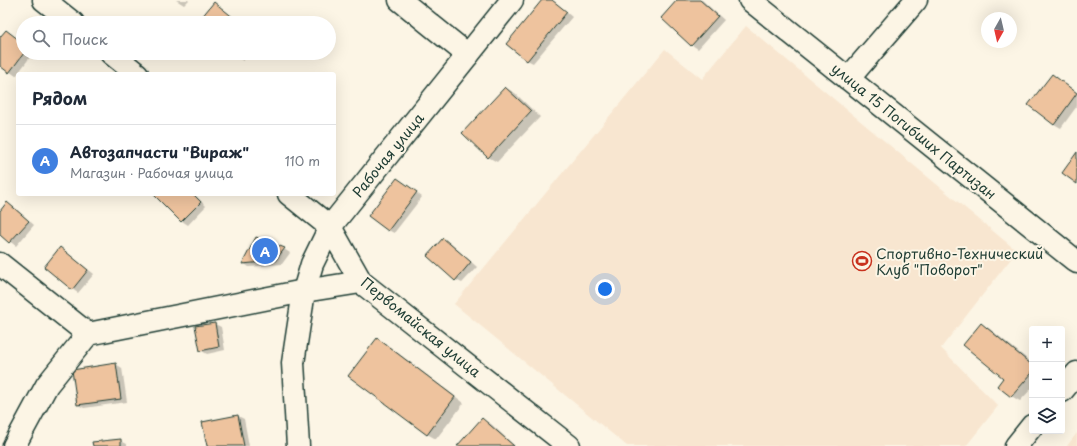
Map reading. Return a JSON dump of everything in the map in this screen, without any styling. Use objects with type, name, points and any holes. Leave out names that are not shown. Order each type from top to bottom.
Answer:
[{"type":"street","points":[[44,0],[64,16]]},
{"type":"street","points":[[400,0],[468,55]]},
{"type":"street","name":"Рабочая улица","points":[[298,446],[293,363],[304,291],[312,264],[330,226],[512,0]]},
{"type":"street","name":"улица 15 Погибших Партизан","points":[[750,0],[1077,262]]},
{"type":"street","points":[[848,79],[916,0]]},
{"type":"street","points":[[120,60],[135,72]]},
{"type":"street","name":"Первомайская улица","points":[[292,196],[330,226],[361,282],[569,446]]},
{"type":"street","points":[[0,264],[88,334]]},
{"type":"street","points":[[14,446],[47,385],[88,334],[304,291],[361,282]]},
{"type":"street","points":[[1065,387],[1077,373]]},
{"type":"street","points":[[1016,446],[1029,430]]},
{"type":"shaded area","points":[[746,26],[1017,251],[941,348],[998,406],[966,446],[627,446],[454,304],[665,49],[702,79]]},
{"type":"shaded area","points":[[1077,433],[1077,446],[1067,446]]},
{"type":"building","points":[[542,0],[552,0],[567,12],[527,61],[506,44]]},
{"type":"building","points":[[677,0],[700,0],[718,16],[691,46],[661,18]]},
{"type":"building","points":[[214,2],[231,16],[203,16]]},
{"type":"building","points":[[6,30],[16,38],[16,60],[19,60],[9,73],[0,66],[0,37]]},
{"type":"building","points":[[1052,74],[1077,93],[1054,125],[1028,105]]},
{"type":"building","points":[[505,87],[531,111],[488,158],[462,133]]},
{"type":"building","points":[[1077,152],[1077,184],[1062,173]]},
{"type":"building","points":[[397,178],[417,192],[388,231],[368,216]]},
{"type":"building","points":[[155,196],[195,196],[201,202],[181,222]]},
{"type":"building","points":[[7,202],[29,221],[9,243],[0,235],[0,211]]},
{"type":"building","points":[[256,237],[285,248],[275,261],[242,264]]},
{"type":"building","points":[[443,238],[471,262],[455,281],[427,256]]},
{"type":"building","points":[[60,247],[88,270],[72,290],[44,267]]},
{"type":"building","points":[[215,323],[219,347],[200,351],[195,326]]},
{"type":"building","points":[[981,323],[1029,363],[1029,376],[1011,397],[997,386],[1003,378],[963,345]]},
{"type":"building","points":[[377,338],[455,397],[427,435],[348,376]]},
{"type":"building","points":[[116,363],[121,399],[77,405],[72,370]]},
{"type":"building","points":[[238,415],[244,446],[207,446],[202,422]]},
{"type":"building","points":[[482,418],[514,446],[457,446]]},
{"type":"building","points":[[121,439],[121,446],[93,446],[92,442]]},
{"type":"place","name":"Автозапчасти \"Вираж\"","points":[[265,251]]},
{"type":"place","name":"Спортивно-Технический Клуб \"Поворот\"","points":[[862,261]]}]
